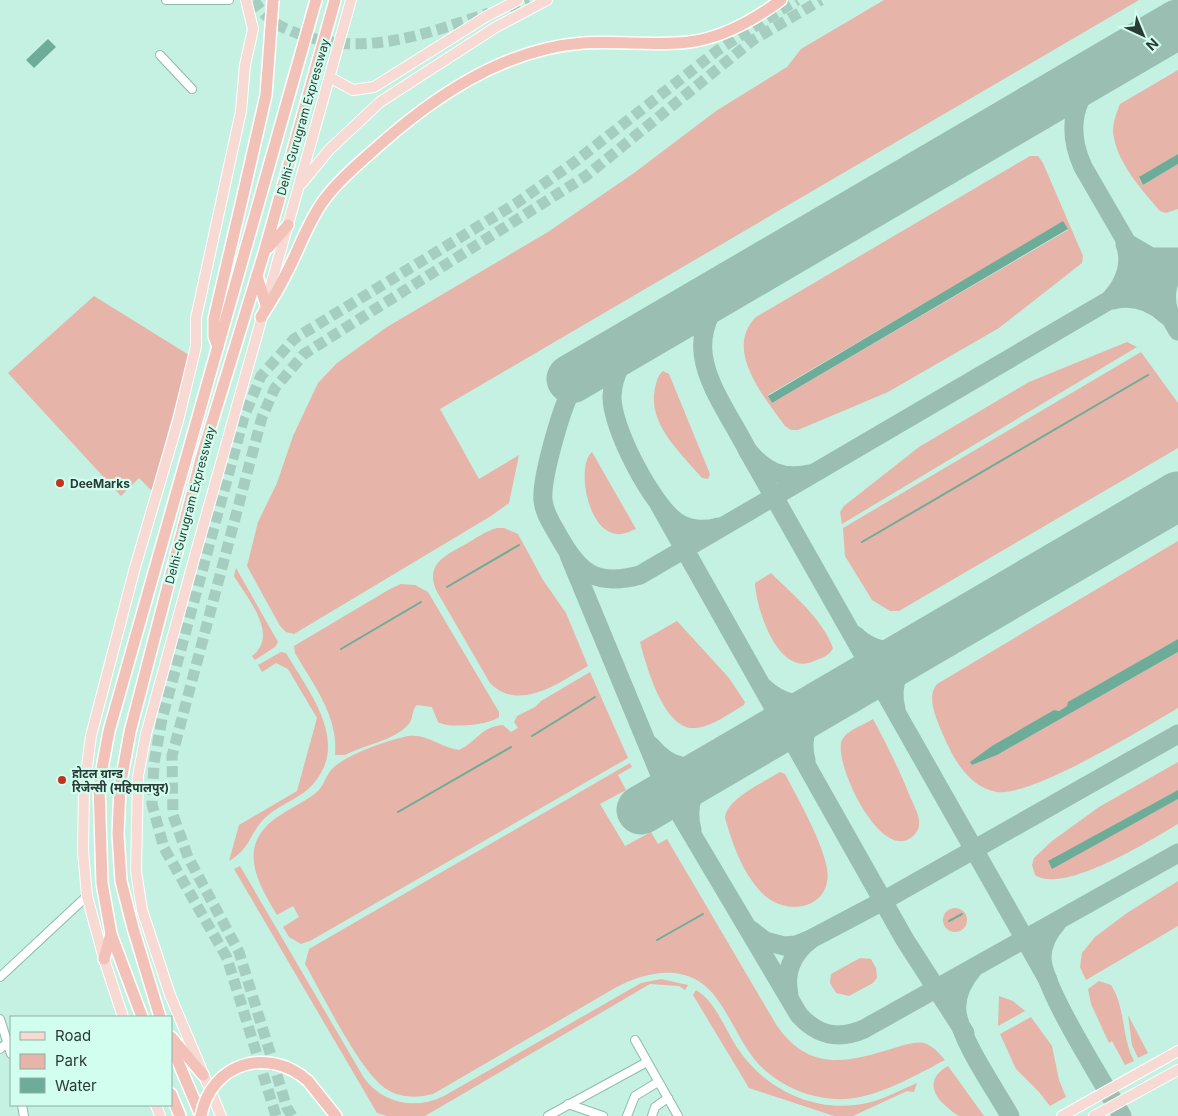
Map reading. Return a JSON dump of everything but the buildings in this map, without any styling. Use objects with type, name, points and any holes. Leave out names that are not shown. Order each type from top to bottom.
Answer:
[{"type":"highway","points":[[218,347],[214,336],[214,320],[266,95],[273,0]]},
{"type":"highway","name":"Delhi-Gurugram Expressway","points":[[142,1016],[111,934],[102,883],[99,785],[102,767],[109,731],[316,0]]},
{"type":"highway","name":"Delhi-Gurugram Expressway","points":[[160,1016],[121,881],[118,834],[120,787],[130,732],[202,455],[257,276],[335,0]]},
{"type":"highway","points":[[261,317],[287,274],[312,219],[324,200],[365,158],[429,103],[497,66],[530,52],[571,44],[613,41],[689,42],[737,28],[781,0]]},
{"type":"highway","points":[[264,252],[288,225]]},
{"type":"highway","points":[[257,276],[265,302]]},
{"type":"highway","points":[[104,959],[111,934]]},
{"type":"highway","points":[[172,1038],[203,1075]]},
{"type":"highway","points":[[172,1047],[201,1116]]},
{"type":"highway","points":[[201,1116],[210,1092],[222,1077],[238,1067],[266,1062],[285,1066],[301,1074],[324,1098],[336,1116]]},
{"type":"highway","points":[[172,1096],[180,1116]]},
{"type":"main road","points":[[123,1016],[104,959],[87,896],[83,851],[84,798],[91,736],[134,571],[178,421],[196,346],[196,318],[238,129],[245,65],[254,29],[246,0]]},
{"type":"main road","points":[[220,1116],[170,995],[142,910],[136,870],[136,795],[146,734],[265,302],[331,78],[351,0]]},
{"type":"main road","points":[[331,78],[354,90],[374,87],[487,16],[518,0]]},
{"type":"main road","points":[[298,187],[334,144],[380,102],[496,27],[547,0]]},
{"type":"main road","points":[[240,330],[261,317]]},
{"type":"main road","points":[[1062,1116],[1178,1051]]},
{"type":"main road","points":[[1094,1116],[1178,1070]]},
{"type":"street","points":[[166,0],[229,0]]},
{"type":"street","points":[[160,55],[192,89]]},
{"type":"street","points":[[0,977],[87,896]]},
{"type":"street","points":[[0,1019],[10,1050]]},
{"type":"street","points":[[635,1040],[678,1116]]},
{"type":"street","points":[[0,1049],[8,1042]]},
{"type":"street","points":[[548,1116],[647,1062]]},
{"type":"street","points":[[627,1116],[635,1096],[658,1082]]},
{"type":"street","points":[[652,1116],[655,1107],[668,1098]]},
{"type":"street","points":[[568,1104],[603,1116]]},
{"type":"green space","points":[[884,0],[1139,0],[440,409],[479,479],[519,455],[509,503],[491,516],[294,634],[286,632],[280,626],[247,566],[258,522],[277,483],[293,436],[318,383],[337,363],[387,327],[548,232],[634,173],[716,111],[787,67],[801,49]]},
{"type":"green space","points":[[1178,70],[1178,154],[1139,178],[1143,185],[1178,164],[1178,209],[1166,213],[1160,211],[1126,168],[1117,148],[1113,129],[1120,104]]},
{"type":"green space","points":[[1030,156],[1038,156],[1043,163],[1083,256],[1082,263],[999,328],[888,392],[798,430],[791,430],[785,426],[767,402],[758,388],[745,359],[744,344],[747,330],[756,317]],"holes":[[[1063,222],[1068,230],[772,403],[768,395]]]},
{"type":"green space","points":[[94,296],[189,355],[152,491],[139,478],[121,496],[8,373]]},
{"type":"green space","points":[[1127,342],[1137,347],[842,524],[840,512],[844,506],[919,447],[1029,382]]},
{"type":"green space","points":[[1141,352],[1178,403],[1178,448],[899,611],[890,611],[872,600],[845,556],[843,528]]},
{"type":"green space","points":[[663,371],[669,374],[710,474],[708,479],[702,478],[676,448],[661,426],[656,414],[655,388]]},
{"type":"green space","points":[[592,452],[636,529],[617,534],[607,530],[598,522],[587,497],[585,483],[587,459]]},
{"type":"green space","points":[[497,528],[504,528],[518,534],[543,580],[566,613],[588,666],[565,680],[539,692],[526,695],[501,692],[490,683],[436,590],[433,581],[433,573],[439,561],[451,552]]},
{"type":"green space","points":[[1178,541],[1178,639],[1069,702],[1067,706],[1059,711],[1054,710],[972,765],[997,755],[1178,652],[1178,708],[1115,745],[1061,773],[1035,784],[1013,791],[997,792],[978,785],[958,763],[944,737],[932,703],[932,696],[937,684]]},
{"type":"green space","points":[[236,568],[278,642],[275,647],[255,660],[252,656],[260,647],[263,638],[262,627],[253,605],[234,576]]},
{"type":"green space","points":[[771,573],[822,627],[833,648],[828,655],[801,664],[790,660],[771,638],[760,608],[755,583]]},
{"type":"green space","points":[[401,584],[415,585],[428,592],[499,712],[499,717],[478,724],[459,726],[443,724],[438,722],[432,707],[417,705],[410,723],[394,735],[345,755],[335,755],[333,727],[329,714],[317,689],[295,653],[294,646]]},
{"type":"green space","points":[[677,621],[729,678],[745,702],[744,705],[721,719],[701,727],[684,726],[674,719],[666,708],[652,680],[640,642]]},
{"type":"green space","points":[[281,652],[286,653],[305,683],[322,716],[327,733],[328,750],[324,767],[309,788],[267,816],[242,851],[229,861],[239,825],[297,791],[317,718],[288,669],[276,663],[262,672],[258,665]]},
{"type":"green space","points":[[590,672],[628,758],[310,941],[301,944],[289,937],[283,927],[299,917],[293,906],[277,915],[263,890],[254,865],[257,841],[264,829],[276,818],[318,791],[332,769],[357,753],[391,740],[409,736],[422,737],[459,750],[489,728],[503,725],[511,732],[518,728],[514,722],[517,716],[535,707],[541,701]]},
{"type":"green space","points":[[873,719],[898,768],[918,817],[919,825],[915,834],[912,837],[899,841],[886,836],[873,823],[861,806],[844,767],[841,751],[844,736]]},
{"type":"green space","points":[[1178,762],[1178,790],[1048,862],[1052,868],[1178,799],[1178,824],[1148,842],[1085,872],[1065,878],[1048,879],[1035,875],[1032,865],[1034,858],[1052,841],[1099,807]]},
{"type":"green space","points":[[630,763],[632,767],[618,775],[626,790],[600,804],[625,846],[651,832],[658,844],[667,839],[777,1026],[789,1040],[802,1051],[815,1057],[829,1060],[858,1058],[908,1044],[924,1043],[938,1052],[945,1060],[901,1083],[866,1096],[841,1099],[813,1096],[787,1085],[764,1070],[750,1053],[722,1006],[707,987],[695,979],[669,973],[642,977],[615,988],[433,1094],[416,1097],[404,1096],[393,1093],[377,1081],[354,1051],[305,964],[309,949]]},
{"type":"green space","points":[[780,772],[785,774],[819,842],[828,878],[824,890],[818,899],[797,907],[785,906],[773,901],[755,885],[739,858],[725,818],[727,811],[739,798]]},
{"type":"green space","points":[[240,866],[364,1078],[381,1094],[401,1102],[422,1103],[444,1096],[641,983],[661,979],[688,985],[685,990],[679,986],[650,984],[425,1116],[387,1116],[377,1113],[234,869]]},
{"type":"green space","points":[[1178,881],[1178,926],[1086,980],[1080,967],[1082,953],[1095,937],[1127,913]]},
{"type":"green space","points":[[955,908],[964,911],[967,920],[964,929],[955,932],[946,929],[943,920],[946,911]]},
{"type":"green space","points":[[860,958],[871,959],[876,968],[877,978],[873,983],[849,996],[836,993],[830,983],[831,974]]},
{"type":"green space","points":[[1099,981],[1111,985],[1119,1003],[1127,1042],[1134,1061],[1125,1065],[1112,1041],[1109,1043],[1091,1004],[1088,989]]},
{"type":"green space","points":[[696,990],[709,1001],[748,1062],[777,1087],[794,1096],[812,1102],[831,1105],[851,1105],[871,1102],[889,1096],[917,1083],[914,1092],[907,1091],[853,1116],[834,1116],[749,1088],[693,995]]},
{"type":"green space","points":[[999,996],[1013,1001],[1025,1011],[998,1026]]},
{"type":"green space","points":[[1128,1015],[1148,1053],[1138,1058],[1132,1045]]},
{"type":"green space","points":[[1031,1017],[1052,1046],[1059,1080],[1066,1097],[1050,1106],[1016,1069],[1000,1034]]},
{"type":"green space","points":[[948,1066],[984,1116],[960,1116],[941,1102],[935,1091],[934,1080]]},
{"type":"water","points":[[48,39],[56,47],[34,68],[26,60]]},
{"type":"water","points":[[1178,154],[1178,164],[1143,185],[1139,177]]},
{"type":"water","points":[[1063,221],[1068,229],[772,403],[768,396]]},
{"type":"water","points":[[1178,639],[1178,652],[997,755],[972,765],[970,762],[992,746],[1054,710],[1059,711],[1067,706],[1068,702]]},
{"type":"water","points":[[1178,790],[1178,799],[1052,869],[1048,861]]},
{"type":"waterway","points":[[862,542],[1148,375]]},
{"type":"waterway","points":[[447,587],[519,545]]},
{"type":"waterway","points":[[341,649],[421,602]]},
{"type":"waterway","points":[[532,736],[595,697]]},
{"type":"waterway","points":[[398,812],[511,747]]},
{"type":"waterway","points":[[657,940],[703,914]]},
{"type":"waterway","points":[[949,921],[962,914]]},
{"type":"taxiway","points":[[1104,67],[1094,78],[1079,101],[1074,126],[1074,139],[1083,167],[1178,331]]},
{"type":"taxiway","points":[[1127,243],[1151,257],[1178,257]]},
{"type":"taxiway","points":[[1112,297],[1124,279],[1126,272],[1128,258],[1125,244]]},
{"type":"taxiway","points":[[592,367],[574,386],[563,412],[545,477],[543,500],[549,518],[566,548],[582,568],[600,578],[625,578],[640,575],[1178,260]]},
{"type":"taxiway","points":[[1169,312],[1166,299],[1167,287],[1178,264]]},
{"type":"taxiway","points":[[731,285],[714,307],[705,328],[703,349],[706,368],[714,388],[748,451],[754,458],[768,469],[782,475],[799,476],[809,474]]},
{"type":"taxiway","points":[[1113,300],[1128,298],[1142,300],[1166,315]]},
{"type":"taxiway","points":[[636,341],[617,373],[612,396],[613,410],[626,445],[645,483],[656,500],[677,522],[697,529],[718,527]]},
{"type":"taxiway","points":[[748,451],[1048,980]]},
{"type":"taxiway","points":[[659,504],[905,940],[965,1033]]},
{"type":"taxiway","points":[[569,555],[668,794],[799,1015],[821,1032],[837,1035],[864,1029],[1178,853]]},
{"type":"taxiway","points":[[855,635],[877,649],[901,651],[918,648]]},
{"type":"taxiway","points":[[896,709],[894,700],[895,682],[902,667],[919,647]]},
{"type":"taxiway","points":[[763,687],[778,698],[794,704],[820,703],[829,700]]},
{"type":"taxiway","points":[[806,760],[804,742],[808,726],[831,699]]},
{"type":"taxiway","points":[[751,930],[765,941],[784,946],[796,945],[811,939],[883,901],[1178,734]]},
{"type":"taxiway","points":[[651,746],[666,760],[684,767],[702,768],[722,763]]},
{"type":"taxiway","points":[[692,830],[690,811],[693,795],[702,780],[715,766]]},
{"type":"taxiway","points":[[1057,923],[1044,943],[1042,958],[1045,972],[1063,1013],[1122,1116]]},
{"type":"taxiway","points":[[789,995],[788,979],[791,964],[798,951],[810,940]]},
{"type":"taxiway","points":[[973,969],[963,983],[957,1000],[960,1024],[979,1065],[1010,1116]]},
{"type":"runway","points":[[571,379],[1178,24]]},
{"type":"runway","points":[[641,810],[1178,496]]},
{"type":"tunnel","points":[[254,0],[269,18],[287,29],[326,41],[350,44],[374,43],[420,35],[489,13]]},
{"type":"tunnel","points":[[509,7],[529,0]]},
{"type":"tunnel","points":[[276,1116],[227,958],[164,848],[152,804],[154,763],[162,719],[244,417],[261,376],[294,339],[515,204],[572,164],[718,50],[797,0]]},
{"type":"tunnel","points":[[292,1116],[287,1108],[239,952],[188,857],[173,815],[172,756],[262,417],[275,388],[304,354],[586,176],[753,40],[821,0]]},
{"type":"place","name":"DeeMarks","points":[[60,483]]},
{"type":"place","name":"होटल ग्रान्ड रिजेन्सी (महिपालपुर)","points":[[62,780]]}]
